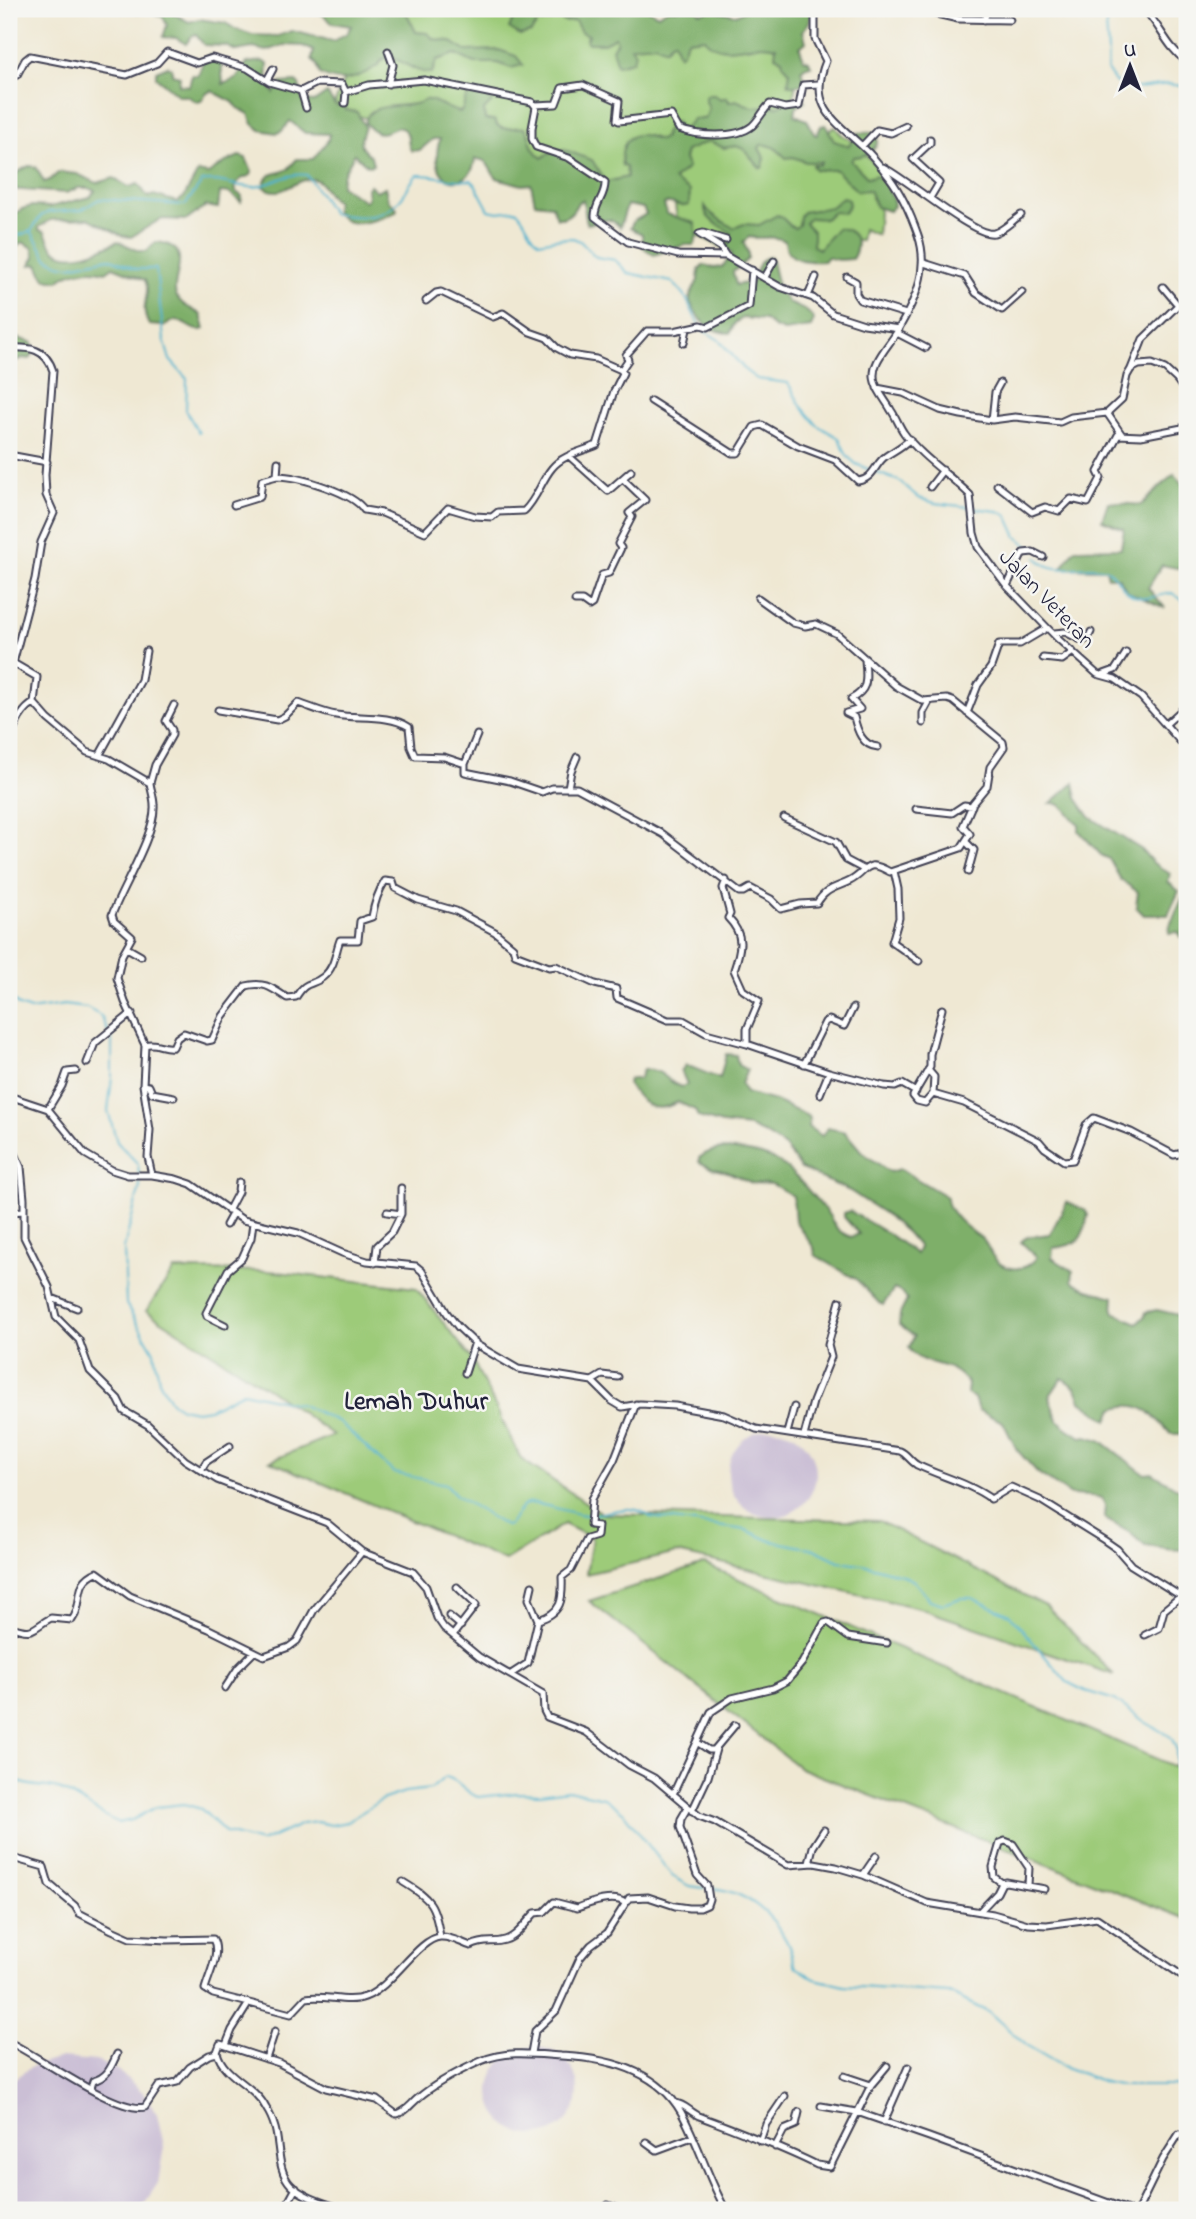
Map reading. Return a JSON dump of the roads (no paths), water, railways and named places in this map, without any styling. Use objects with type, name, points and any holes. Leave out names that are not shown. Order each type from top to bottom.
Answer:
[{"type":"street","points":[[814,9],[815,39],[826,61],[818,84],[820,95],[834,121],[862,146],[891,179],[919,236],[924,263],[921,279],[906,314],[876,367],[874,375],[877,388],[915,397],[940,410],[992,420],[1016,417],[1060,422],[1070,417],[1107,413],[1122,399],[1127,376],[1141,342],[1178,305],[1187,300]]},
{"type":"street","points":[[915,9],[958,19],[1010,20]]},
{"type":"street","points":[[984,20],[988,9]]},
{"type":"street","points":[[1146,9],[1170,48],[1187,62]]},
{"type":"street","points":[[388,51],[393,65],[388,84]]},
{"type":"street","points":[[9,78],[16,75],[30,56],[127,75],[157,63],[167,52],[197,63],[212,58],[253,70],[267,80],[301,91],[317,83],[342,84],[346,92],[345,103]]},
{"type":"street","points":[[267,80],[273,69]]},
{"type":"street","points":[[346,92],[369,85],[424,80],[535,105],[556,104],[562,88],[579,84],[619,102],[619,121],[671,115],[679,129],[705,135],[748,129],[770,104],[782,107],[799,106],[803,85],[818,84]]},
{"type":"street","points":[[301,91],[306,108]]},
{"type":"street","points":[[535,105],[531,128],[536,147],[569,158],[606,182],[606,188],[595,208],[595,217],[628,242],[678,255],[726,256],[780,287],[808,296],[833,314],[898,331],[926,348]]},
{"type":"street","points":[[862,146],[877,130],[893,133],[906,126]]},
{"type":"street","points":[[929,139],[930,143],[913,159],[939,183],[929,198]]},
{"type":"street","points":[[880,166],[964,222],[989,234],[996,233],[1021,215]]},
{"type":"street","points":[[726,240],[699,234],[720,247],[726,256]]},
{"type":"street","points":[[765,277],[775,261]]},
{"type":"street","points":[[924,263],[965,276],[976,293],[1002,310],[1022,292]]},
{"type":"street","points":[[234,505],[258,498],[262,480],[277,476],[306,480],[357,501],[366,511],[382,513],[425,532],[448,508],[485,517],[492,517],[498,512],[524,511],[530,506],[553,467],[583,448],[597,445],[614,391],[623,373],[621,370],[628,360],[626,355],[644,333],[687,329],[701,324],[708,327],[749,306],[752,270]]},
{"type":"street","points":[[808,296],[816,277]]},
{"type":"street","points":[[847,277],[856,282],[856,294],[860,300],[906,314]]},
{"type":"street","points":[[1163,287],[1178,305]]},
{"type":"street","points":[[426,301],[440,292],[493,317],[503,313],[530,331],[547,338],[570,355],[596,359],[621,370]]},
{"type":"street","points":[[474,315],[478,308]]},
{"type":"street","points":[[684,343],[687,329]]},
{"type":"street","points":[[9,348],[32,348],[48,360],[52,367],[45,487],[54,513],[41,542],[35,579],[11,665],[37,677],[34,703],[26,709],[10,741]]},
{"type":"street","points":[[1131,369],[1139,365],[1156,365],[1168,371],[1185,386],[1187,406]]},
{"type":"street","points":[[992,420],[994,396],[1000,383]]},
{"type":"street","name":"Jalan Veteran","points":[[877,388],[910,439],[970,495],[978,547],[1007,586],[1097,674],[1130,687],[1187,749]]},
{"type":"street","points":[[651,401],[732,453],[738,453],[754,427],[762,425],[808,451],[835,460],[858,481],[865,479],[879,467],[883,458],[903,447],[910,439]]},
{"type":"street","points":[[1107,413],[1122,435]]},
{"type":"street","points":[[997,485],[1034,512],[1045,507],[1059,511],[1071,499],[1088,503],[1101,478],[1098,472],[1116,437],[1147,435],[1187,427]]},
{"type":"street","points":[[9,455],[47,462]]},
{"type":"street","points":[[570,457],[607,491],[631,471]]},
{"type":"street","points":[[277,476],[278,463]]},
{"type":"street","points":[[930,487],[943,470]]},
{"type":"street","points":[[575,601],[582,601],[589,606],[592,604],[601,575],[609,573],[621,548],[618,544],[632,517],[629,513],[645,500],[645,497],[623,479]]},
{"type":"street","points":[[1007,586],[1023,553],[1033,552],[1043,557]]},
{"type":"street","points":[[477,735],[465,764],[465,772],[510,781],[538,792],[574,787],[582,790],[675,842],[710,872],[741,892],[750,888],[782,909],[800,904],[817,904],[828,890],[853,880],[863,869],[877,866],[888,872],[894,871],[950,854],[961,848],[970,832],[963,826],[972,806],[987,786],[990,767],[1004,745],[950,700],[923,701],[896,686],[837,634],[816,624],[797,625],[758,598]]},
{"type":"street","points":[[967,713],[976,690],[991,667],[999,644],[1020,644],[1047,628]]},
{"type":"street","points":[[1054,633],[1065,632],[1083,641],[1091,632]]},
{"type":"street","points":[[99,756],[141,680],[146,651]]},
{"type":"street","points":[[1043,658],[1062,660],[1073,652]]},
{"type":"street","points":[[1097,674],[1115,670],[1126,653]]},
{"type":"street","points":[[865,659],[865,686],[860,695],[851,699],[860,709],[846,713],[854,717],[861,737],[871,746],[878,747]]},
{"type":"street","points":[[923,723],[923,713],[929,702]]},
{"type":"street","points":[[34,703],[87,752],[109,759],[150,783]]},
{"type":"street","points":[[218,710],[277,720],[298,703],[336,715],[389,720],[409,727],[415,756],[444,757],[465,764]]},
{"type":"street","points":[[152,1175],[148,1157],[149,1130],[143,1084],[145,1045],[117,978],[122,955],[131,940],[131,934],[114,921],[112,915],[136,866],[150,825],[154,805],[150,783],[153,768],[172,735],[166,721],[173,705]]},
{"type":"street","points":[[1166,724],[1187,705]]},
{"type":"street","points":[[568,788],[577,757]]},
{"type":"street","points":[[916,809],[953,813],[964,805],[972,806]]},
{"type":"street","points":[[784,818],[836,842],[846,860],[863,869]]},
{"type":"street","points":[[966,842],[974,850],[968,872]]},
{"type":"street","points":[[894,871],[899,918],[892,940],[919,961]]},
{"type":"street","points":[[726,880],[723,888],[730,914],[728,918],[738,929],[740,943],[740,956],[734,970],[741,980],[743,990],[759,1001],[747,1029],[747,1044]]},
{"type":"street","points":[[145,1045],[155,1043],[170,1048],[184,1033],[211,1041],[223,1016],[246,986],[261,983],[271,986],[287,998],[296,997],[305,984],[322,979],[327,973],[333,964],[340,940],[358,940],[360,921],[372,917],[374,904],[387,881],[393,882],[395,888],[418,900],[456,911],[495,932],[514,948],[515,954],[549,967],[555,966],[594,984],[616,989],[619,999],[665,1019],[682,1020],[706,1033],[829,1072],[884,1086],[895,1087],[902,1084],[916,1092]]},
{"type":"street","points":[[127,948],[141,956]]},
{"type":"street","points":[[804,1064],[825,1022],[829,1020],[844,1026],[853,1008]]},
{"type":"street","points":[[928,1070],[934,1077],[933,1094],[923,1103],[913,1097],[928,1070],[942,1009]]},
{"type":"street","points":[[87,1063],[95,1043],[132,1013]]},
{"type":"street","points":[[48,1110],[62,1086],[66,1072],[76,1071]]},
{"type":"street","points":[[820,1094],[829,1072]]},
{"type":"street","points":[[143,1084],[149,1086],[152,1093],[174,1097]]},
{"type":"street","points":[[933,1094],[964,1103],[1039,1140],[1045,1148],[1064,1161],[1073,1160],[1086,1125],[1094,1118],[1131,1132],[1174,1155],[1187,1152]]},
{"type":"street","points":[[9,1096],[48,1110],[85,1154],[112,1170],[135,1176],[152,1175],[176,1179],[191,1184],[230,1213],[253,1223],[298,1233],[342,1253],[375,1262],[408,1264],[422,1271],[447,1313],[475,1342],[518,1369],[592,1381],[620,1407],[636,1404],[675,1406],[730,1417],[756,1429],[900,1451],[907,1454],[915,1464],[963,1483],[991,1499],[1013,1488],[1049,1506],[1107,1542],[1117,1549],[1131,1566],[1184,1598],[1164,1610],[1159,1628],[1145,1635]]},
{"type":"street","points":[[9,1140],[21,1167],[24,1186],[24,1237],[49,1287],[56,1317],[79,1340],[90,1371],[118,1399],[124,1411],[148,1425],[185,1460],[235,1488],[273,1500],[331,1525],[362,1552],[416,1573],[429,1593],[441,1624],[479,1657],[543,1694],[547,1717],[586,1732],[629,1765],[654,1777],[701,1817],[719,1824],[788,1865],[809,1863],[863,1875],[920,1900],[1038,1925],[1097,1918],[1187,1979]]},
{"type":"street","points":[[226,1225],[239,1182]]},
{"type":"street","points":[[375,1262],[377,1247],[392,1232],[401,1214],[401,1188]]},
{"type":"street","points":[[9,1212],[24,1211]]},
{"type":"street","points":[[387,1212],[401,1214]]},
{"type":"street","points":[[225,1325],[206,1313],[228,1270],[242,1258],[251,1238],[253,1223]]},
{"type":"street","points":[[52,1298],[77,1308]]},
{"type":"street","points":[[804,1436],[813,1402],[831,1357],[828,1345],[840,1301]]},
{"type":"street","points":[[465,1373],[475,1342]]},
{"type":"street","points":[[592,1381],[602,1376],[618,1377]]},
{"type":"street","points":[[538,1620],[549,1617],[560,1605],[562,1577],[572,1570],[587,1539],[597,1537],[598,1526],[590,1525],[592,1499],[614,1460],[636,1404]]},
{"type":"street","points":[[787,1433],[793,1407]]},
{"type":"street","points":[[201,1470],[206,1462],[230,1446]]},
{"type":"street","points":[[9,1626],[30,1631],[41,1627],[51,1618],[72,1620],[76,1614],[81,1585],[97,1572],[130,1596],[209,1629],[264,1656],[295,1643],[314,1611],[362,1552]]},
{"type":"street","points":[[511,1674],[528,1664],[538,1620],[529,1599],[532,1586]]},
{"type":"street","points":[[453,1635],[476,1605],[457,1587]]},
{"type":"street","points":[[449,1616],[461,1626]]},
{"type":"street","points":[[673,1794],[698,1743],[707,1717],[715,1708],[732,1698],[778,1686],[793,1676],[824,1623],[830,1623],[848,1637],[887,1643]]},
{"type":"street","points":[[225,1688],[238,1668],[254,1652]]},
{"type":"street","points":[[530,2053],[535,2031],[556,2011],[580,1958],[587,1948],[607,1933],[629,1898],[649,1897],[675,1906],[700,1908],[708,1902],[708,1888],[697,1875],[680,1827],[681,1819],[709,1777],[716,1749],[735,1725]]},
{"type":"street","points":[[698,1743],[709,1750],[716,1749]]},
{"type":"street","points":[[809,1863],[813,1847],[824,1830]]},
{"type":"street","points":[[1028,1885],[1029,1868],[1013,1844],[1005,1841],[1000,1843],[993,1867],[994,1877],[1002,1883],[1045,1889]]},
{"type":"street","points":[[863,1875],[876,1856]]},
{"type":"street","points":[[9,1857],[44,1867],[49,1884],[75,1906],[79,1913],[94,1923],[127,1937],[213,1939],[216,1943],[216,1954],[205,1989],[213,1994],[292,2014],[306,1998],[362,1998],[388,1983],[426,1942],[440,1937],[453,1938],[471,1946],[483,1941],[503,1941],[517,1933],[535,1913],[544,1912],[554,1902],[575,1908],[609,1899],[621,1899],[625,1903]]},
{"type":"street","points":[[403,1882],[426,1896],[432,1903],[440,1937]]},
{"type":"street","points":[[980,1911],[997,1893],[1002,1883]]},
{"type":"street","points":[[226,2045],[249,2003]]},
{"type":"street","points":[[266,2059],[275,2031]]},
{"type":"street","points":[[9,2042],[116,2103],[143,2108],[159,2086],[177,2082],[190,2067],[217,2053]]},
{"type":"street","points":[[345,2210],[296,2188],[286,2178],[276,2129],[264,2104],[256,2092],[225,2067],[217,2053],[219,2045],[226,2045],[284,2066],[326,2088],[377,2100],[397,2114],[403,2113],[435,2085],[478,2062],[500,2055],[530,2053],[588,2057],[614,2064],[651,2080],[675,2102],[726,2210]]},
{"type":"street","points":[[91,2088],[93,2081],[101,2079],[108,2072],[117,2054]]},
{"type":"street","points":[[675,2102],[683,2104],[696,2115],[817,2165],[830,2167],[871,2085],[887,2066]]},
{"type":"street","points":[[884,2122],[908,2067]]},
{"type":"street","points":[[844,2076],[871,2085]]},
{"type":"street","points":[[760,2141],[766,2124],[785,2096]]},
{"type":"street","points":[[821,2106],[857,2112],[1128,2210]]},
{"type":"street","points":[[775,2147],[784,2130],[796,2125],[799,2112]]},
{"type":"street","points":[[1139,2210],[1163,2159],[1179,2134]]},
{"type":"street","points":[[646,2142],[656,2150],[692,2137]]},
{"type":"street","points":[[284,2210],[296,2188]]},
{"type":"street","points":[[287,2203],[298,2210]]},
{"type":"street","points":[[603,2210],[608,2206],[623,2210]]},
{"type":"street","points":[[376,2210],[384,2210]]},
{"type":"waterway","points":[[1105,9],[1107,70],[1115,82],[1132,89],[1168,84],[1187,87]]},
{"type":"waterway","points":[[31,231],[41,216],[49,212],[81,210],[99,199],[185,205],[202,182],[208,181],[252,187],[292,175],[307,175],[333,214],[361,217],[378,214],[394,206],[417,175],[471,180],[489,210],[516,210],[539,242],[573,238],[580,241],[596,257],[615,260],[628,273],[672,282],[684,294],[698,323]]},
{"type":"waterway","points":[[9,239],[31,231],[47,258],[59,264],[70,266],[109,258],[136,269],[156,269],[164,340],[170,360],[187,379],[186,411],[199,433]]},
{"type":"waterway","points":[[700,328],[719,340],[746,371],[757,379],[788,383],[801,406],[817,425],[839,438],[847,456],[856,464],[870,470]]},
{"type":"waterway","points":[[875,472],[899,481],[919,498],[969,507]]},
{"type":"waterway","points":[[974,508],[1007,515],[1017,537],[1033,550]]},
{"type":"waterway","points":[[1037,558],[1051,567],[1092,567],[1108,570],[1129,593],[1136,596],[1148,598],[1172,593],[1187,603]]},
{"type":"waterway","points":[[9,991],[11,998],[19,1006],[30,1010],[64,1005],[87,1008],[101,1016],[112,1040],[108,1111],[117,1142],[138,1164],[140,1186],[124,1248],[126,1304],[154,1352],[159,1380],[170,1401],[181,1408],[196,1411],[209,1409],[243,1392],[302,1405],[339,1422],[394,1473],[446,1484],[457,1496],[505,1526],[510,1525],[522,1508],[532,1503],[586,1515],[635,1510],[650,1517],[746,1530],[771,1541],[814,1549],[839,1561],[863,1564],[902,1575],[914,1581],[930,1600],[943,1604],[961,1598],[972,1598],[1010,1615],[1067,1682],[1085,1691],[1115,1700],[1171,1737],[1176,1748],[1176,1808],[1187,1848]]},
{"type":"waterway","points":[[9,1774],[28,1785],[61,1790],[118,1823],[132,1820],[156,1807],[184,1804],[201,1809],[226,1833],[261,1842],[302,1824],[317,1822],[331,1825],[347,1822],[381,1800],[405,1792],[431,1789],[445,1777],[478,1797],[568,1790],[604,1798],[623,1812],[672,1876],[689,1886],[704,1888]]},
{"type":"waterway","points":[[710,1888],[734,1893],[765,1912],[781,1931],[796,1967],[815,1979],[844,1986],[949,1993],[990,2013],[1026,2045],[1062,2066],[1122,2086],[1187,2086]]},
{"type":"district","name":"Lemah Duhur","points":[[416,1400]]}]
